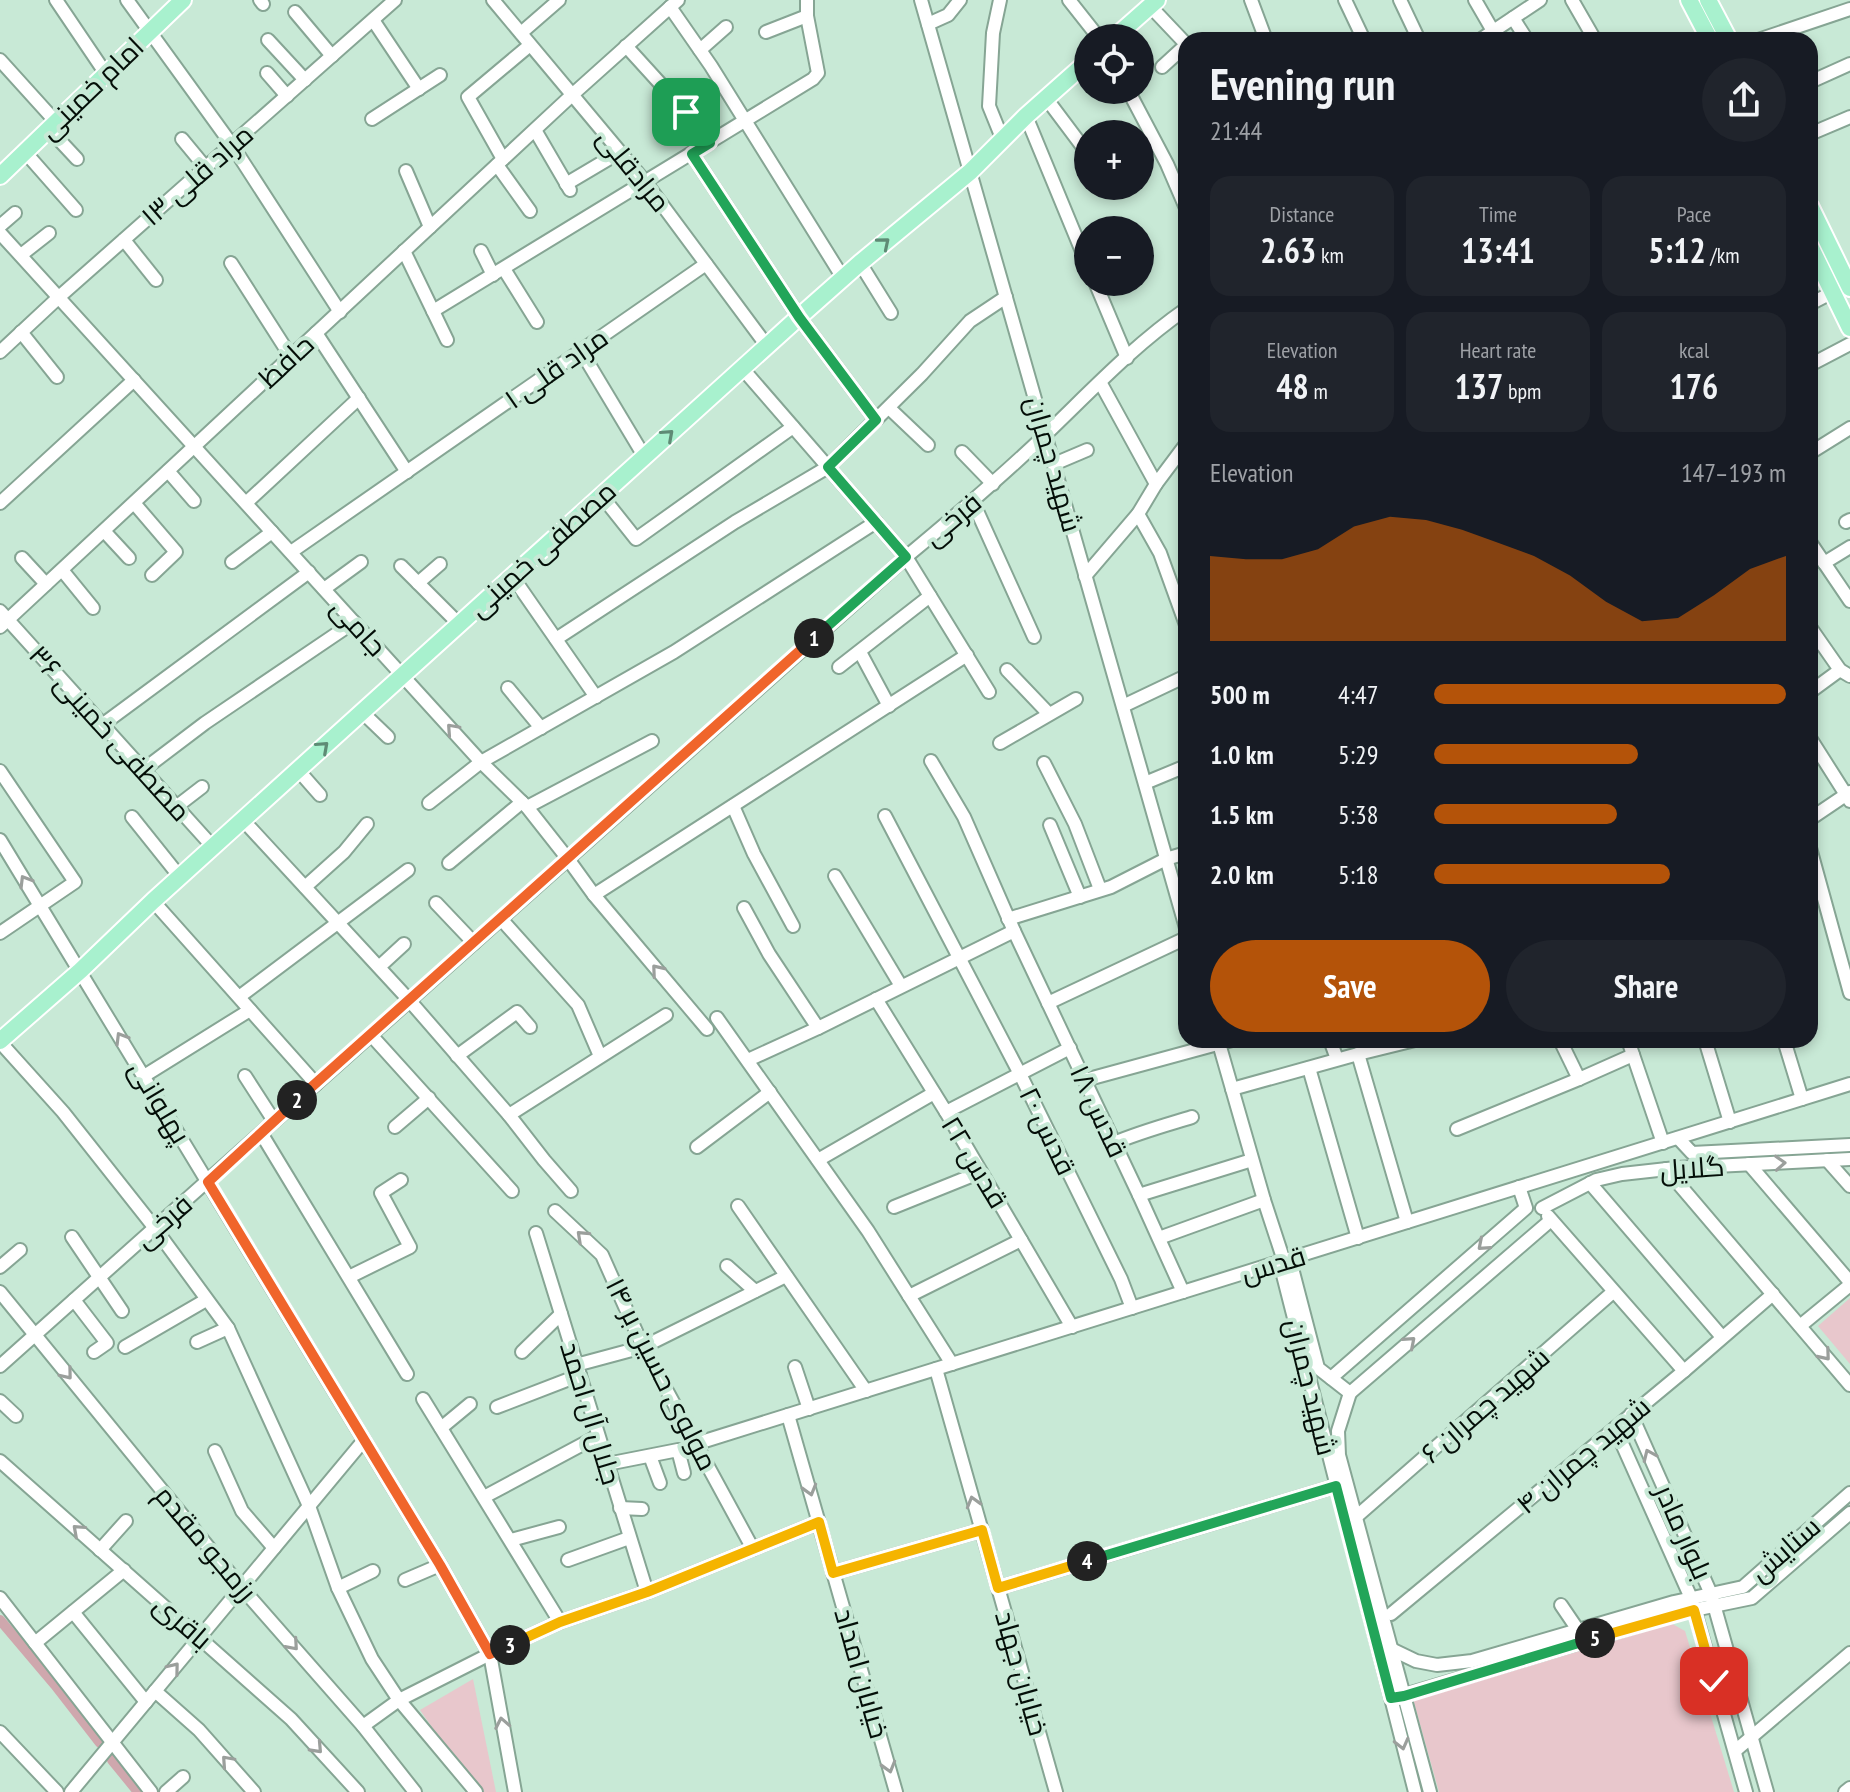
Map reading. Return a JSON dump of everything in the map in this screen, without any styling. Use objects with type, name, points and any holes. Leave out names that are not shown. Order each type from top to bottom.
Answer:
[{"type":"main road","name":"امام خمینی","points":[[0,176],[183,0]]},
{"type":"main road","points":[[1689,0],[1706,32]]},
{"type":"main road","points":[[1708,0],[1725,32]]},
{"type":"main road","points":[[1130,24],[1154,3]]},
{"type":"main road","name":"مصطفی خمینی","points":[[0,1042],[644,456],[860,263],[970,172],[1002,138],[1074,73]]},
{"type":"main road","points":[[1818,222],[1850,288]]},
{"type":"main road","points":[[1818,262],[1850,328]]},
{"type":"street","points":[[56,0],[106,74]]},
{"type":"street","points":[[127,0],[232,145],[340,312]]},
{"type":"street","name":"مرادقلی","points":[[493,0],[646,183],[767,346]]},
{"type":"street","points":[[521,33],[559,0]]},
{"type":"street","points":[[433,311],[806,84],[818,73],[807,0]]},
{"type":"street","name":"شهید چمران","points":[[921,0],[1166,859],[1178,891]]},
{"type":"street","points":[[928,24],[948,15],[960,0]]},
{"type":"street","points":[[1000,0],[993,33],[989,106],[1002,138]]},
{"type":"street","points":[[1069,0],[1088,24]]},
{"type":"street","points":[[1251,0],[1263,32]]},
{"type":"street","points":[[1345,0],[1360,32]]},
{"type":"street","points":[[1400,0],[1415,32]]},
{"type":"street","points":[[1475,0],[1493,31],[1540,0]]},
{"type":"street","points":[[1572,0],[1590,32]]},
{"type":"street","name":"مراد قلی ۱۳","points":[[0,352],[390,2]]},
{"type":"street","points":[[1154,3],[1178,34]]},
{"type":"street","points":[[674,4],[843,278]]},
{"type":"street","name":"حافظ","points":[[3,619],[62,570],[572,95],[674,4]]},
{"type":"street","points":[[1782,32],[1850,9]]},
{"type":"street","points":[[295,12],[332,56]]},
{"type":"street","points":[[766,32],[807,16]]},
{"type":"street","points":[[1513,18],[1522,32]]},
{"type":"street","points":[[373,20],[419,89]]},
{"type":"street","points":[[700,50],[726,27]]},
{"type":"street","points":[[268,40],[305,80]]},
{"type":"street","points":[[530,45],[468,97],[500,162],[530,211]]},
{"type":"street","points":[[626,46],[710,143]]},
{"type":"street","points":[[1162,67],[1178,52]]},
{"type":"street","points":[[0,60],[77,159]]},
{"type":"street","points":[[1818,78],[1850,64]]},
{"type":"street","points":[[267,73],[287,96]]},
{"type":"street","points":[[372,119],[440,75]]},
{"type":"street","points":[[1046,98],[1074,135]]},
{"type":"street","points":[[1135,104],[1178,189]]},
{"type":"street","points":[[1026,116],[1074,231]]},
{"type":"street","points":[[1818,131],[1850,117]]},
{"type":"street","points":[[535,130],[568,187],[620,152]]},
{"type":"street","points":[[182,139],[206,168]]},
{"type":"street","points":[[25,152],[76,210]]},
{"type":"street","points":[[692,154],[799,317],[876,420]]},
{"type":"street","points":[[406,171],[430,227]]},
{"type":"street","points":[[0,226],[15,213]]},
{"type":"street","name":"جامی","points":[[0,233],[481,762],[524,805],[594,895],[707,1029]]},
{"type":"street","points":[[21,255],[49,233]]},
{"type":"street","points":[[124,240],[156,280]]},
{"type":"street","points":[[404,251],[447,340]]},
{"type":"street","points":[[481,251],[537,322]]},
{"type":"street","points":[[231,263],[291,357]]},
{"type":"street","points":[[860,263],[891,313]]},
{"type":"street","name":"مراد قلی ۱","points":[[291,552],[706,264]]},
{"type":"street","points":[[1818,300],[1833,292]]},
{"type":"street","points":[[1101,296],[1127,358]]},
{"type":"street","points":[[556,639],[735,522],[828,467],[889,408],[970,321],[1006,297]]},
{"type":"street","name":"فرخی","points":[[0,1366],[906,557],[973,502],[1100,382],[1178,316]]},
{"type":"street","points":[[21,332],[57,377]]},
{"type":"street","points":[[316,333],[407,472]]},
{"type":"street","points":[[1818,361],[1850,344]]},
{"type":"street","points":[[581,351],[644,456]]},
{"type":"street","points":[[742,368],[906,557],[989,692]]},
{"type":"street","points":[[0,503],[134,380]]},
{"type":"street","points":[[1100,382],[1156,484]]},
{"type":"street","points":[[246,503],[359,398]]},
{"type":"street","points":[[889,408],[928,445]]},
{"type":"street","points":[[601,495],[636,539],[793,427]]},
{"type":"street","points":[[1818,448],[1850,428]]},
{"type":"street","points":[[1054,464],[1087,450]]},
{"type":"street","points":[[962,452],[993,484]]},
{"type":"street","points":[[1085,576],[1138,514],[1156,484],[1178,459]]},
{"type":"street","points":[[168,471],[194,501]]},
{"type":"street","points":[[973,502],[1034,637]]},
{"type":"street","points":[[134,503],[176,552],[152,575]]},
{"type":"street","points":[[1138,514],[1160,553],[1178,603]]},
{"type":"street","points":[[429,803],[481,762],[674,652],[876,522]]},
{"type":"street","points":[[104,531],[129,558]]},
{"type":"street","points":[[232,562],[272,532]]},
{"type":"street","points":[[1824,563],[1850,547]]},
{"type":"street","points":[[1818,554],[1850,601]]},
{"type":"street","points":[[22,558],[46,584]]},
{"type":"street","points":[[324,589],[361,562]]},
{"type":"street","points":[[418,583],[440,564]]},
{"type":"street","points":[[401,566],[459,624]]},
{"type":"street","points":[[62,570],[93,608]]},
{"type":"street","points":[[102,725],[309,572]]},
{"type":"street","points":[[512,576],[596,697]]},
{"type":"street","points":[[839,667],[930,596]]},
{"type":"street","name":"مصطفی خمینی ۳۶","points":[[3,619],[213,847]]},
{"type":"street","points":[[143,770],[205,723],[354,622]]},
{"type":"street","points":[[1818,638],[1845,673],[1818,688]]},
{"type":"street","points":[[860,652],[889,706]]},
{"type":"street","points":[[594,895],[967,655]]},
{"type":"street","points":[[1007,670],[1049,714]]},
{"type":"street","points":[[1123,706],[1178,680]]},
{"type":"street","points":[[508,688],[541,728]]},
{"type":"street","points":[[1000,743],[1076,699]]},
{"type":"street","points":[[362,712],[388,737]]},
{"type":"street","points":[[449,863],[524,805],[652,741]]},
{"type":"street","points":[[1818,750],[1849,795],[1818,814]]},
{"type":"street","name":"قدس ۱۸","points":[[931,761],[964,817],[1011,925],[1183,1292]]},
{"type":"street","points":[[1044,763],[1075,824],[1100,889]]},
{"type":"street","points":[[1145,783],[1178,769]]},
{"type":"street","points":[[298,770],[320,795]]},
{"type":"street","points":[[0,933],[75,882],[4,782]]},
{"type":"street","points":[[176,807],[202,787]]},
{"type":"street","points":[[733,806],[754,854],[793,926]]},
{"type":"street","name":"قدس ۲۰","points":[[885,816],[1020,1074],[1121,1279],[1132,1308]]},
{"type":"street","points":[[132,817],[180,877]]},
{"type":"street","points":[[243,820],[409,1000],[571,1191]]},
{"type":"street","points":[[305,887],[344,852],[367,824]]},
{"type":"street","points":[[1050,825],[1080,897]]},
{"type":"street","name":"پهلوانی","points":[[0,840],[440,1565],[490,1654],[515,1792]]},
{"type":"street","points":[[748,1060],[959,957],[1011,925],[1111,887],[1178,855]]},
{"type":"street","points":[[239,997],[408,870]]},
{"type":"street","points":[[835,876],[901,986]]},
{"type":"street","points":[[1818,877],[1850,993]]},
{"type":"street","points":[[153,901],[316,1084]]},
{"type":"street","points":[[436,903],[474,943]]},
{"type":"street","points":[[744,908],[769,954],[818,1028]]},
{"type":"street","points":[[501,919],[578,1005],[600,1056]]},
{"type":"street","points":[[1048,1003],[1178,942]]},
{"type":"street","points":[[379,967],[404,944]]},
{"type":"street","name":"قدس ۲۲","points":[[876,999],[1072,1327]]},
{"type":"street","points":[[144,1076],[250,1010]]},
{"type":"street","points":[[457,1056],[517,1012],[530,1027]]},
{"type":"street","points":[[509,1115],[666,1015]]},
{"type":"street","points":[[717,1018],[868,1231],[952,1364]]},
{"type":"street","points":[[371,1035],[512,1191]]},
{"type":"street","points":[[0,1042],[63,1112],[154,1227],[228,1328],[309,1506],[338,1588],[372,1659],[399,1700],[476,1792]]},
{"type":"street","points":[[946,1112],[1070,1048]]},
{"type":"street","points":[[1085,1080],[1198,1048]]},
{"type":"street","name":"شهید چمران","points":[[1221,1048],[1264,1200],[1284,1261],[1293,1272],[1318,1368],[1350,1393],[1338,1431],[1339,1455],[1391,1649],[1415,1792]]},
{"type":"street","points":[[1333,1048],[1337,1059]]},
{"type":"street","points":[[1232,1089],[1382,1048]]},
{"type":"street","points":[[1564,1048],[1579,1079]]},
{"type":"street","points":[[1631,1048],[1663,1143]]},
{"type":"street","points":[[1707,1048],[1730,1122]]},
{"type":"street","points":[[1786,1048],[1802,1099]]},
{"type":"street","points":[[1358,1054],[1407,1222]]},
{"type":"street","points":[[1457,1129],[1633,1055]]},
{"type":"street","points":[[1309,1068],[1358,1238]]},
{"type":"street","points":[[245,1076],[274,1121]]},
{"type":"street","name":"قدس","points":[[695,1444],[1850,1084]]},
{"type":"street","points":[[697,1147],[770,1092]]},
{"type":"street","points":[[818,1160],[934,1093]]},
{"type":"street","points":[[395,1127],[429,1098]]},
{"type":"street","points":[[1114,1143],[1192,1117]]},
{"type":"street","points":[[261,1133],[407,1374]]},
{"type":"street","name":"گلایل","points":[[1678,1138],[1692,1153],[1850,1145]]},
{"type":"street","name":"گلایل","points":[[1542,1208],[1590,1183],[1622,1174],[1850,1159]]},
{"type":"street","points":[[1139,1195],[1252,1160]]},
{"type":"street","points":[[1827,1160],[1850,1186]]},
{"type":"street","points":[[1749,1164],[1850,1283],[1800,1326]]},
{"type":"street","points":[[1666,1169],[1850,1385]]},
{"type":"street","points":[[894,1207],[981,1172]]},
{"type":"street","points":[[349,1277],[410,1247],[381,1193],[401,1180]]},
{"type":"street","points":[[1590,1183],[1722,1337]]},
{"type":"street","points":[[1519,1187],[1526,1208]]},
{"type":"street","points":[[1159,1238],[1264,1200]]},
{"type":"street","points":[[738,1206],[866,1391]]},
{"type":"street","points":[[1331,1378],[1526,1208],[1542,1208],[1684,1371]]},
{"type":"street","name":"مولوی حسین بر ۱۴","points":[[555,1211],[602,1255],[643,1347],[753,1549]]},
{"type":"street","points":[[1350,1393],[1551,1220]]},
{"type":"street","name":"جلال آل احمد","points":[[536,1233],[647,1592]]},
{"type":"street","points":[[72,1237],[122,1311]]},
{"type":"street","points":[[909,1296],[1021,1240]]},
{"type":"street","points":[[0,1267],[20,1250]]},
{"type":"street","name":"شهید چمران","points":[[1284,1261],[1283,1275],[1336,1486],[1397,1697],[1430,1792]]},
{"type":"street","points":[[727,1266],[755,1291]]},
{"type":"street","points":[[497,1407],[578,1370],[643,1347],[786,1276]]},
{"type":"street","name":"شهید چمران ۶","points":[[1356,1517],[1613,1292]]},
{"type":"street","name":"رزمجو مقدم","points":[[0,1293],[241,1587],[363,1726],[415,1792]]},
{"type":"street","name":"شهید چمران ۴","points":[[1391,1614],[1773,1294]]},
{"type":"street","points":[[74,1300],[107,1343],[94,1352]]},
{"type":"street","points":[[125,1347],[206,1300]]},
{"type":"street","points":[[522,1352],[561,1314]]},
{"type":"street","points":[[197,1342],[228,1328]]},
{"type":"street","points":[[795,1367],[809,1409]]},
{"type":"street","name":"خیابان جهاد","points":[[936,1369],[1056,1792]]},
{"type":"street","points":[[423,1399],[560,1622]]},
{"type":"street","points":[[0,1401],[16,1416]]},
{"type":"street","points":[[441,1428],[470,1404]]},
{"type":"street","name":"بلوار مادر","points":[[1631,1414],[1712,1600],[1767,1792]]},
{"type":"street","name":"خیابان امداد","points":[[788,1415],[896,1792]]},
{"type":"street","name":"بلوار مادر","points":[[1615,1428],[1692,1604],[1746,1792]]},
{"type":"street","points":[[484,1497],[598,1436]]},
{"type":"street","points":[[71,1792],[364,1440]]},
{"type":"street","points":[[607,1464],[678,1450],[684,1473]]},
{"type":"street","points":[[215,1451],[242,1511],[274,1548]]},
{"type":"street","points":[[650,1456],[660,1483]]},
{"type":"street","name":"باقری","points":[[0,1461],[291,1719],[350,1789]]},
{"type":"street","points":[[998,1588],[1336,1486]]},
{"type":"street","name":"ستایش","points":[[1391,1649],[1416,1661],[1437,1665],[1472,1661],[1578,1630],[1712,1600],[1743,1587],[1850,1493]]},
{"type":"street","points":[[620,1508],[642,1509]]},
{"type":"street","points":[[1712,1600],[1752,1598],[1850,1513]]},
{"type":"street","points":[[100,1550],[126,1521]]},
{"type":"street","points":[[363,1726],[399,1700],[560,1622],[647,1592],[819,1522]]},
{"type":"street","points":[[511,1540],[559,1527]]},
{"type":"street","points":[[833,1573],[982,1530]]},
{"type":"street","points":[[568,1560],[629,1538]]},
{"type":"street","points":[[405,1580],[440,1565]]},
{"type":"street","points":[[35,1643],[124,1570]]},
{"type":"street","points":[[338,1588],[373,1571]]},
{"type":"street","points":[[0,1598],[151,1792]]},
{"type":"street","points":[[1397,1697],[1692,1604]]},
{"type":"street","points":[[1561,1605],[1578,1630]]},
{"type":"street","points":[[73,1612],[150,1696],[199,1730],[251,1791]]},
{"type":"street","points":[[1735,1751],[1850,1653]]},
{"type":"street","points":[[0,1732],[57,1792]]},
{"type":"street","points":[[166,1792],[183,1777]]},
{"type":"street","points":[[1845,1792],[1850,1788]]},
{"type":"shaded area","points":[[1850,1298],[1850,1364],[1818,1326]]},
{"type":"shaded area","points":[[1669,1622],[1685,1631],[1734,1792],[1439,1792],[1413,1699]]},
{"type":"shaded area","points":[[473,1679],[496,1792],[477,1792],[420,1710]]},
{"type":"waterway","points":[[0,1620],[100,1743]]},
{"type":"waterway","points":[[112,1760],[138,1792]]},
{"type":"route","points":[[686,112],[710,143],[692,154],[799,317],[876,420],[828,467],[906,557],[208,1182],[440,1565],[490,1654],[560,1622],[647,1592],[819,1522],[833,1573],[982,1530],[998,1588],[1336,1486],[1391,1698],[1694,1610],[1714,1681]]}]
